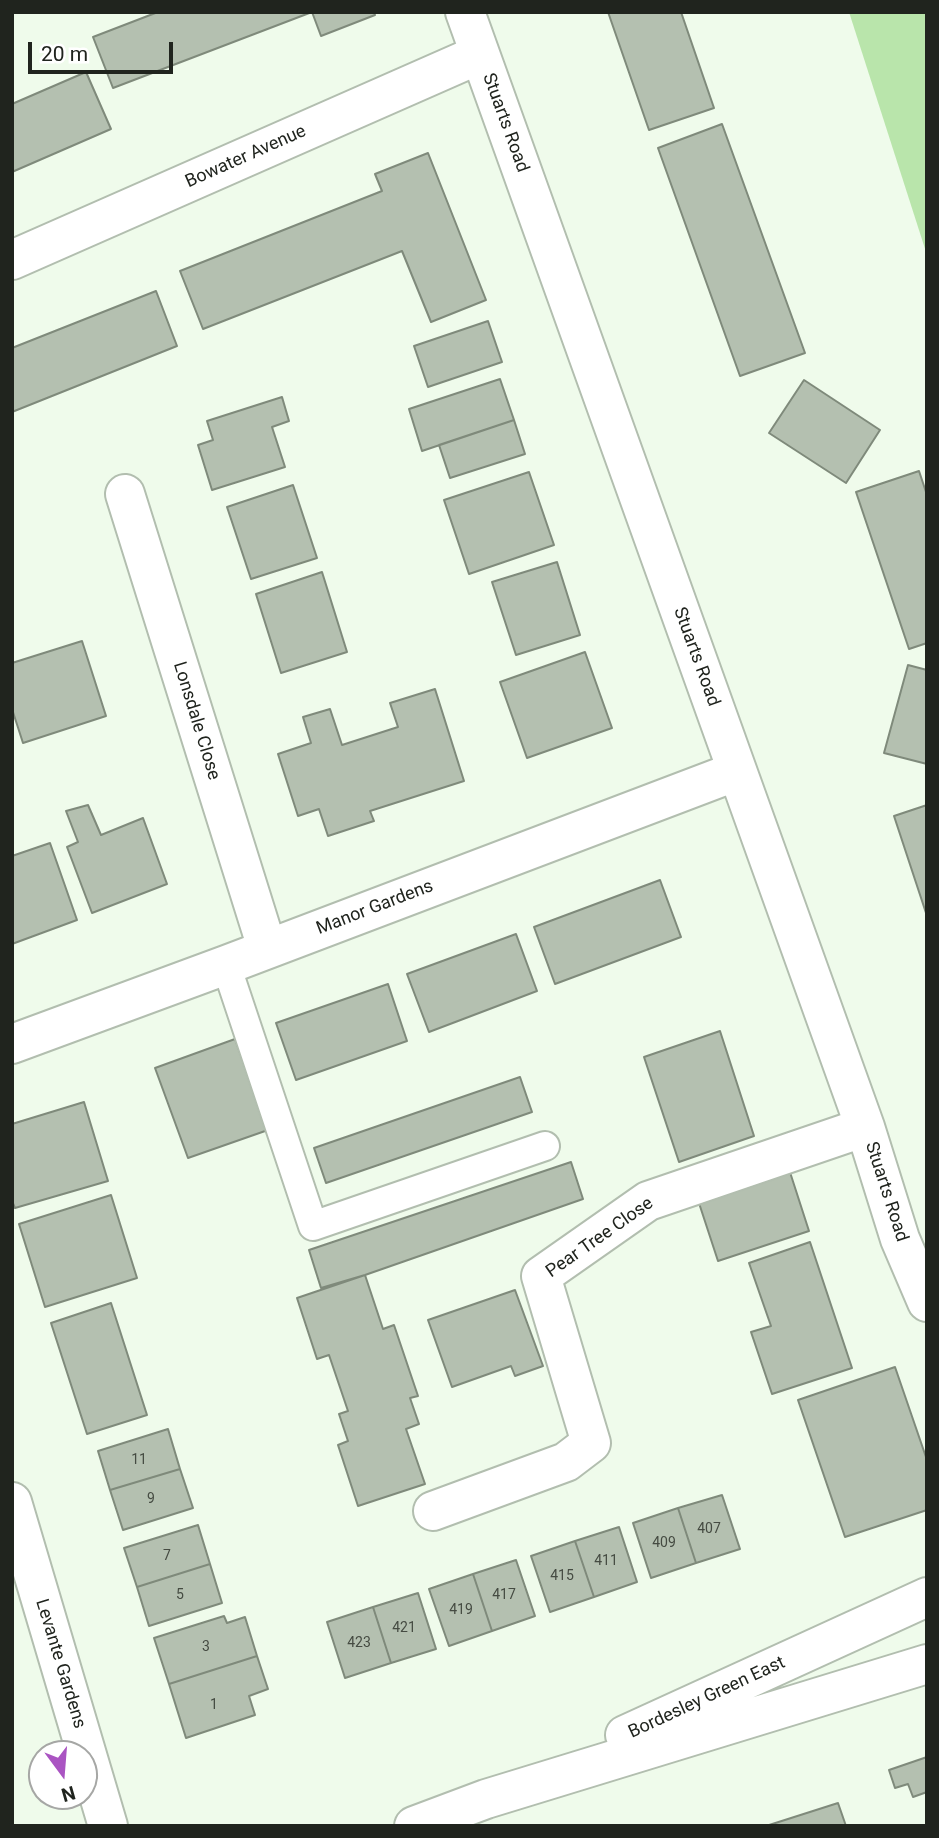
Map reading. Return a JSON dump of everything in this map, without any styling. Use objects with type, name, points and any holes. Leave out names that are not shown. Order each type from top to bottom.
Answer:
[{"type":"street","name":"Stuarts Road","points":[[465,12],[865,1127],[914,1234],[927,1302]]},
{"type":"street","name":"Bowater Avenue","points":[[12,260],[480,54]]},
{"type":"street","name":"Lonsdale Close","points":[[125,494],[267,948]]},
{"type":"street","name":"Manor Gardens","points":[[12,1044],[737,771]]},
{"type":"street","name":"Pear Tree Close","points":[[433,1511],[566,1462],[592,1443],[541,1276],[648,1201],[865,1127]]},
{"type":"street","name":"Levante Gardens","points":[[12,1502],[108,1826]]},
{"type":"street","name":"Bordesley Green East","points":[[486,1799],[927,1597]]},
{"type":"street","name":"Bordesley Green East","points":[[414,1826],[486,1799],[927,1664]]},
{"type":"lane","points":[[226,965],[313,1226],[545,1146]]},
{"type":"green space","points":[[849,12],[927,12],[927,255]]},
{"type":"building","points":[[158,12],[312,12],[113,88],[93,37]]},
{"type":"building","points":[[312,12],[374,12],[375,15],[321,36]]},
{"type":"building","points":[[608,12],[681,12],[714,108],[649,130]]},
{"type":"building","points":[[86,72],[111,129],[12,172],[12,104]]},
{"type":"building","points":[[722,124],[805,353],[740,376],[658,148]]},
{"type":"building","points":[[428,153],[486,300],[431,322],[402,251],[203,329],[180,271],[382,191],[375,174]]},
{"type":"building","points":[[156,291],[177,346],[12,412],[12,348]]},
{"type":"building","points":[[488,321],[502,362],[428,387],[414,346]]},
{"type":"building","points":[[500,379],[514,420],[422,451],[409,409]]},
{"type":"building","points":[[804,380],[880,430],[846,483],[769,433]]},
{"type":"building","points":[[282,397],[289,421],[272,427],[285,467],[212,490],[198,445],[213,440],[207,421]]},
{"type":"building","points":[[514,420],[525,454],[450,478],[439,445]]},
{"type":"building","points":[[919,471],[927,495],[927,643],[909,649],[856,492]]},
{"type":"building","points":[[529,472],[554,545],[469,574],[444,500]]},
{"type":"building","points":[[293,485],[317,558],[251,579],[227,507]]},
{"type":"building","points":[[557,562],[580,635],[516,655],[492,582]]},
{"type":"building","points":[[322,572],[347,652],[281,673],[256,594]]},
{"type":"building","points":[[82,641],[106,716],[23,743],[12,709],[12,663]]},
{"type":"building","points":[[585,652],[612,728],[527,758],[500,682]]},
{"type":"building","points":[[908,665],[927,670],[927,764],[884,753]]},
{"type":"building","points":[[435,689],[464,781],[370,811],[374,821],[328,836],[319,809],[298,816],[278,754],[311,743],[303,717],[330,709],[342,745],[398,727],[390,703]]},
{"type":"building","points":[[88,805],[101,835],[143,818],[167,884],[92,913],[67,847],[78,842],[66,811]]},
{"type":"building","points":[[927,805],[927,913],[926,913],[894,816]]},
{"type":"building","points":[[50,843],[77,920],[12,944],[12,856]]},
{"type":"building","points":[[660,880],[681,937],[555,984],[534,927]]},
{"type":"building","points":[[516,934],[537,991],[429,1032],[407,974]]},
{"type":"building","points":[[388,984],[407,1041],[296,1080],[276,1023]]},
{"type":"building","points":[[720,1031],[754,1136],[679,1162],[644,1057]]},
{"type":"building","points":[[235,1039],[268,1130],[188,1158],[155,1068]]},
{"type":"building","points":[[520,1077],[532,1112],[326,1183],[314,1148]]},
{"type":"building","points":[[84,1102],[108,1181],[15,1208],[12,1201],[12,1124]]},
{"type":"building","points":[[571,1162],[583,1199],[321,1288],[309,1250]]},
{"type":"building","points":[[788,1166],[809,1231],[718,1261],[697,1197]]},
{"type":"building","points":[[111,1195],[137,1278],[45,1307],[19,1224]]},
{"type":"building","points":[[810,1242],[852,1368],[772,1394],[751,1332],[771,1326],[749,1263]]},
{"type":"building","points":[[365,1275],[383,1329],[394,1325],[418,1396],[410,1398],[419,1424],[406,1429],[425,1484],[358,1506],[338,1445],[348,1441],[339,1414],[348,1411],[329,1355],[317,1359],[297,1298]]},
{"type":"building","points":[[515,1290],[543,1366],[515,1376],[511,1366],[452,1387],[428,1320]]},
{"type":"building","points":[[111,1303],[147,1415],[87,1434],[51,1323]]},
{"type":"building","points":[[895,1367],[927,1460],[927,1510],[845,1537],[798,1400]]},
{"type":"building","points":[[168,1429],[180,1469],[110,1490],[98,1451]]},
{"type":"building","points":[[180,1469],[193,1508],[123,1530],[110,1490]]},
{"type":"building","points":[[722,1495],[740,1549],[696,1563],[678,1508]]},
{"type":"building","points":[[678,1508],[696,1563],[651,1578],[633,1523]]},
{"type":"building","points":[[198,1525],[210,1564],[137,1587],[124,1548]]},
{"type":"building","points":[[619,1527],[637,1582],[594,1597],[575,1541]]},
{"type":"building","points":[[575,1541],[594,1597],[550,1612],[531,1556]]},
{"type":"building","points":[[516,1560],[535,1616],[492,1631],[473,1574]]},
{"type":"building","points":[[210,1564],[222,1603],[149,1626],[137,1587]]},
{"type":"building","points":[[473,1574],[492,1631],[449,1646],[429,1589]]},
{"type":"building","points":[[418,1593],[436,1649],[391,1663],[373,1607]]},
{"type":"building","points":[[373,1607],[391,1663],[345,1678],[327,1622]]},
{"type":"building","points":[[224,1616],[227,1623],[245,1617],[257,1656],[169,1684],[154,1638]]},
{"type":"building","points":[[257,1656],[268,1689],[249,1696],[255,1715],[186,1738],[169,1684]]},
{"type":"building","points":[[927,1757],[927,1792],[913,1797],[908,1784],[895,1788],[889,1770]]},
{"type":"building","points":[[838,1803],[846,1826],[766,1826]]}]
